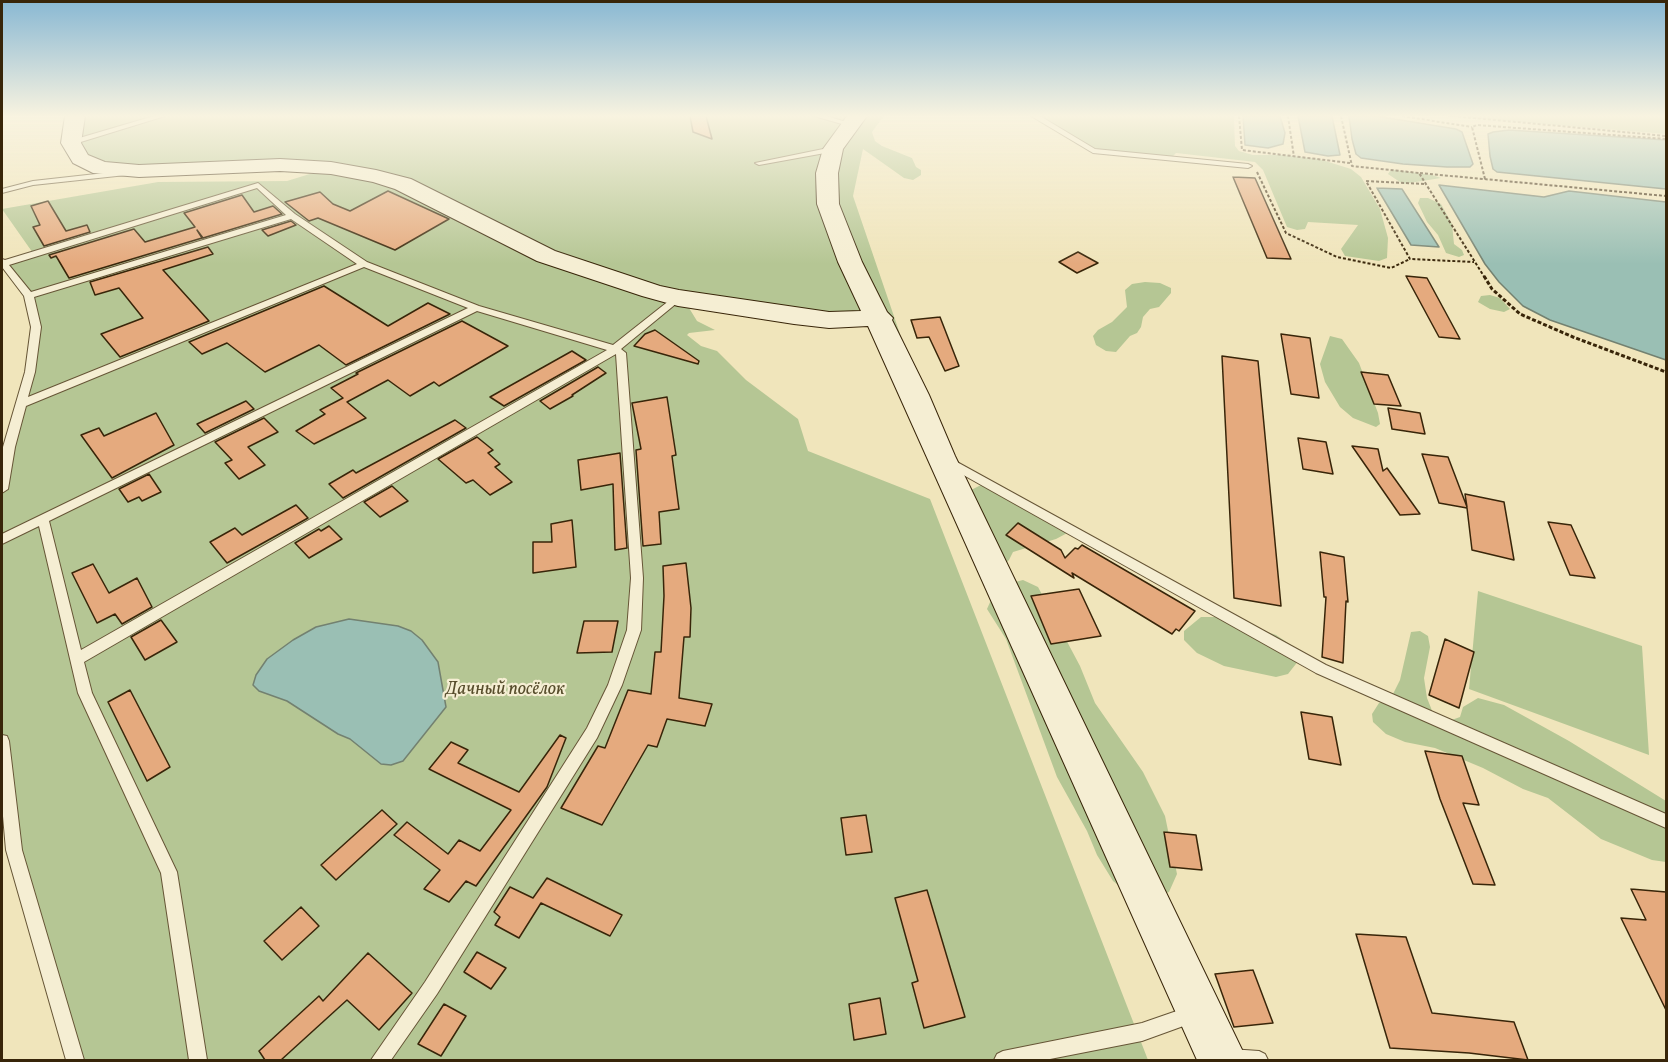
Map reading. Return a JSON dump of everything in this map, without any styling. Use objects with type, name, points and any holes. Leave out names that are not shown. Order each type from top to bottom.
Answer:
[{"type":"street","points":[[95,166],[139,171],[267,166]]},
{"type":"street","points":[[290,166],[331,168],[376,176],[403,184],[546,256],[678,298],[829,320],[880,318]]},
{"type":"street","points":[[829,166],[828,204],[850,262],[880,318],[940,456],[1198,1013],[1233,1059]]},
{"type":"lane","points":[[1243,166],[1248,166]]},
{"type":"lane","points":[[2,191],[33,183],[139,171]]},
{"type":"lane","points":[[2,489],[9,447],[30,372],[36,327],[29,296],[2,263],[258,185],[292,216],[364,264],[476,308],[615,349],[621,353],[637,578],[634,630],[615,685],[592,733],[431,988],[380,1060]]},
{"type":"lane","points":[[29,296],[292,216]]},
{"type":"lane","points":[[21,404],[364,264]]},
{"type":"lane","points":[[77,659],[615,349],[678,298]]},
{"type":"lane","points":[[2,539],[476,308]]},
{"type":"lane","points":[[940,456],[1321,669],[1666,821]]},
{"type":"lane","points":[[43,519],[85,693],[169,872],[198,1060]]},
{"type":"lane","points":[[2,741],[14,850],[75,1060]]},
{"type":"lane","points":[[1003,1060],[1142,1032],[1198,1013]]},
{"type":"path","points":[[1248,166],[1258,172],[1286,233],[1337,257],[1391,268],[1410,259],[1474,262]]},
{"type":"path","points":[[1354,166],[1666,196]]},
{"type":"path","points":[[1482,166],[1485,179]]},
{"type":"path","points":[[1419,173],[1492,289],[1520,314],[1573,337],[1666,372]]},
{"type":"path","points":[[1410,259],[1366,181],[1424,184]]},
{"type":"green space","name":"Дачный посёлок","points":[[98,166],[859,166],[853,196],[900,334],[880,318],[686,303],[697,321],[715,330],[687,335],[701,346],[717,351],[746,380],[798,419],[808,451],[930,499],[1148,1060],[75,1060],[14,850],[2,741],[2,489],[36,327],[29,296],[4,266],[35,256],[2,209],[158,182],[287,181],[329,168],[101,168]]},
{"type":"green space","name":"Дачный посёлок","points":[[886,166],[915,166],[921,170],[921,175],[913,180],[904,178]]},
{"type":"green space","points":[[1259,166],[1340,166],[1351,169],[1361,177],[1380,209],[1388,238],[1387,258],[1379,261],[1345,256],[1341,249],[1358,225],[1308,222],[1305,229],[1297,230],[1287,227],[1263,170]]},
{"type":"green space","points":[[1395,170],[1441,178],[1403,184],[1388,174]]},
{"type":"green space","points":[[1420,198],[1428,198],[1441,204],[1452,224],[1454,244],[1462,250],[1464,255],[1459,257],[1446,253],[1438,235],[1427,222],[1418,203]]},
{"type":"green space","points":[[1160,283],[1171,288],[1171,293],[1159,307],[1150,309],[1143,317],[1137,333],[1130,336],[1116,352],[1106,351],[1096,345],[1093,336],[1127,307],[1125,290],[1132,284]]},
{"type":"green space","points":[[1490,295],[1500,298],[1510,309],[1504,312],[1490,309],[1478,302],[1481,296]]},
{"type":"green space","points":[[1330,336],[1342,339],[1359,363],[1378,413],[1380,424],[1376,427],[1353,418],[1340,407],[1325,382],[1320,364]]},
{"type":"green space","points":[[985,483],[1071,531],[1056,539],[1013,552],[999,570],[991,570],[970,555],[959,527],[959,496]]},
{"type":"green space","points":[[1023,580],[1038,587],[1080,666],[1095,703],[1143,772],[1165,816],[1177,874],[1169,892],[1151,900],[1136,899],[1113,881],[1097,855],[1087,831],[1057,777],[1006,639],[987,609],[991,600],[1011,583]]},
{"type":"green space","points":[[1478,591],[1642,646],[1649,755],[1469,689]]},
{"type":"green space","points":[[1201,617],[1225,617],[1276,635],[1294,647],[1299,660],[1288,674],[1276,677],[1224,666],[1197,653],[1184,640],[1184,631]]},
{"type":"green space","points":[[1420,631],[1428,636],[1430,647],[1424,678],[1427,698],[1433,713],[1449,721],[1460,717],[1463,707],[1478,698],[1504,705],[1569,741],[1666,801],[1666,862],[1652,860],[1601,839],[1548,798],[1523,789],[1483,768],[1435,748],[1405,742],[1386,734],[1373,722],[1372,714],[1379,703],[1390,700],[1400,680],[1411,632]]},
{"type":"water","points":[[1426,166],[1471,166],[1470,167]]},
{"type":"water","points":[[1492,166],[1666,166],[1666,189],[1497,172]]},
{"type":"water","points":[[1439,185],[1544,197],[1569,191],[1666,202],[1666,360],[1550,320],[1523,306],[1485,264]]},
{"type":"water","points":[[1377,188],[1402,189],[1439,247],[1411,245]]},
{"type":"water","points":[[349,619],[398,626],[411,631],[422,640],[438,662],[446,707],[403,761],[391,765],[381,764],[350,739],[338,734],[287,701],[259,691],[253,685],[256,675],[267,659],[293,640],[316,627]]},
{"type":"building","points":[[1233,177],[1255,178],[1291,259],[1267,258]]},
{"type":"building","points":[[388,191],[449,219],[395,250],[318,218],[309,221],[285,202],[320,192],[333,204],[350,211]]},
{"type":"building","points":[[242,195],[254,212],[273,206],[282,214],[203,238],[197,230],[202,238],[69,278],[56,256],[51,258],[49,255],[134,229],[145,242],[195,227],[184,213]]},
{"type":"building","points":[[48,201],[66,231],[87,225],[90,232],[44,246],[33,227],[40,225],[31,206]]},
{"type":"building","points":[[291,221],[296,225],[268,236],[262,230]]},
{"type":"building","points":[[208,247],[213,254],[163,270],[209,321],[120,357],[101,334],[143,318],[119,288],[95,295],[90,282]]},
{"type":"building","points":[[1078,252],[1098,263],[1077,273],[1059,262]]},
{"type":"building","points":[[1406,276],[1427,278],[1460,339],[1439,337]]},
{"type":"building","points":[[324,286],[388,326],[428,303],[450,314],[346,365],[319,345],[265,372],[227,343],[202,354],[189,342]]},
{"type":"building","points":[[940,317],[959,366],[945,371],[929,337],[917,338],[911,320]]},
{"type":"building","points":[[462,321],[508,346],[439,386],[434,382],[410,396],[388,380],[347,402],[366,418],[314,444],[296,431],[325,414],[320,410],[343,398],[331,388],[358,374],[356,373]]},
{"type":"building","points":[[655,330],[699,361],[698,364],[634,346],[645,334]]},
{"type":"building","points":[[1281,334],[1310,338],[1319,398],[1291,394]]},
{"type":"building","points":[[572,351],[586,360],[504,406],[490,397]]},
{"type":"building","points":[[1222,356],[1258,361],[1281,606],[1234,598]]},
{"type":"building","points":[[598,367],[606,373],[573,396],[550,409],[540,401]]},
{"type":"building","points":[[1361,372],[1388,375],[1401,406],[1374,404]]},
{"type":"building","points":[[667,397],[676,455],[672,456],[679,509],[659,512],[661,544],[643,546],[636,450],[641,449],[632,403]]},
{"type":"building","points":[[246,401],[254,409],[205,433],[197,424]]},
{"type":"building","points":[[1388,408],[1420,413],[1425,434],[1392,429]]},
{"type":"building","points":[[156,413],[174,445],[112,478],[81,435],[99,428],[104,436]]},
{"type":"building","points":[[264,418],[278,432],[248,447],[265,465],[239,479],[225,463],[232,460],[215,442]]},
{"type":"building","points":[[455,420],[466,428],[343,498],[329,484],[353,470],[356,473]]},
{"type":"building","points":[[477,437],[493,450],[488,453],[500,464],[495,467],[512,482],[490,495],[473,480],[466,483],[438,459]]},
{"type":"building","points":[[1298,438],[1326,442],[1333,474],[1303,469]]},
{"type":"building","points":[[1352,446],[1378,449],[1383,471],[1387,468],[1420,514],[1400,515]]},
{"type":"building","points":[[620,453],[627,548],[615,550],[613,484],[581,490],[578,460]]},
{"type":"building","points":[[1422,454],[1448,457],[1467,507],[1465,494],[1504,502],[1514,560],[1472,550],[1467,508],[1439,503]]},
{"type":"building","points":[[149,474],[161,492],[142,501],[139,497],[128,502],[119,489]]},
{"type":"building","points":[[392,486],[408,501],[380,517],[364,502]]},
{"type":"building","points":[[296,505],[308,518],[227,563],[210,542],[235,528],[242,535]]},
{"type":"building","points":[[572,520],[576,567],[533,573],[533,542],[552,542],[551,524]]},
{"type":"building","points":[[1548,522],[1571,525],[1595,578],[1570,575]]},
{"type":"building","points":[[1018,523],[1061,550],[1065,558],[1075,548],[1078,549],[1082,545],[1195,611],[1179,631],[1176,629],[1172,634],[1072,573],[1074,578],[1006,535]]},
{"type":"building","points":[[329,526],[342,539],[309,558],[295,543],[319,529],[321,531]]},
{"type":"building","points":[[1320,552],[1344,557],[1348,602],[1346,601],[1343,663],[1322,657],[1326,597],[1324,597]]},
{"type":"building","points":[[686,563],[691,608],[690,637],[684,637],[679,698],[712,704],[705,726],[667,719],[657,747],[648,745],[602,825],[561,808],[598,746],[605,748],[628,690],[651,694],[655,652],[661,652],[663,566]]},
{"type":"building","points":[[93,564],[109,593],[137,578],[152,607],[122,624],[115,614],[97,623],[72,573]]},
{"type":"building","points":[[1079,589],[1101,636],[1051,644],[1031,596]]},
{"type":"building","points":[[161,620],[177,642],[145,660],[131,637]]},
{"type":"building","points":[[584,621],[618,621],[612,652],[577,653]]},
{"type":"building","points":[[1445,639],[1474,652],[1459,708],[1429,695]]},
{"type":"building","points":[[130,690],[170,767],[147,781],[108,702]]},
{"type":"building","points":[[1301,712],[1332,717],[1341,765],[1309,759]]},
{"type":"building","points":[[560,735],[566,738],[547,787],[476,886],[466,881],[449,902],[424,889],[440,870],[394,835],[407,822],[448,854],[459,840],[480,851],[511,810],[429,769],[451,742],[468,750],[458,763],[519,792]]},
{"type":"building","points":[[1425,751],[1462,756],[1479,805],[1463,803],[1495,885],[1473,884],[1440,799]]},
{"type":"building","points":[[382,810],[397,824],[336,880],[321,865]]},
{"type":"building","points":[[866,815],[872,852],[846,855],[841,818]]},
{"type":"building","points":[[1164,832],[1196,835],[1202,870],[1170,867]]},
{"type":"building","points":[[547,878],[622,915],[610,936],[541,903],[519,938],[495,925],[500,917],[494,912],[510,887],[533,898]]},
{"type":"building","points":[[1631,889],[1666,892],[1666,1010],[1621,918],[1646,920]]},
{"type":"building","points":[[927,890],[965,1017],[924,1028],[912,983],[918,981],[895,898]]},
{"type":"building","points":[[301,907],[319,926],[282,960],[264,941]]},
{"type":"building","points":[[1356,934],[1406,937],[1432,1013],[1514,1022],[1528,1060],[1469,1053],[1390,1048]]},
{"type":"building","points":[[477,952],[506,968],[491,989],[464,972]]},
{"type":"building","points":[[368,953],[412,993],[379,1030],[347,1000],[281,1060],[265,1060],[259,1051],[319,996],[323,1001]]},
{"type":"building","points":[[1253,970],[1273,1023],[1234,1027],[1215,974]]},
{"type":"building","points":[[880,998],[886,1034],[854,1040],[849,1004]]},
{"type":"building","points":[[444,1004],[466,1016],[441,1056],[418,1044]]}]
